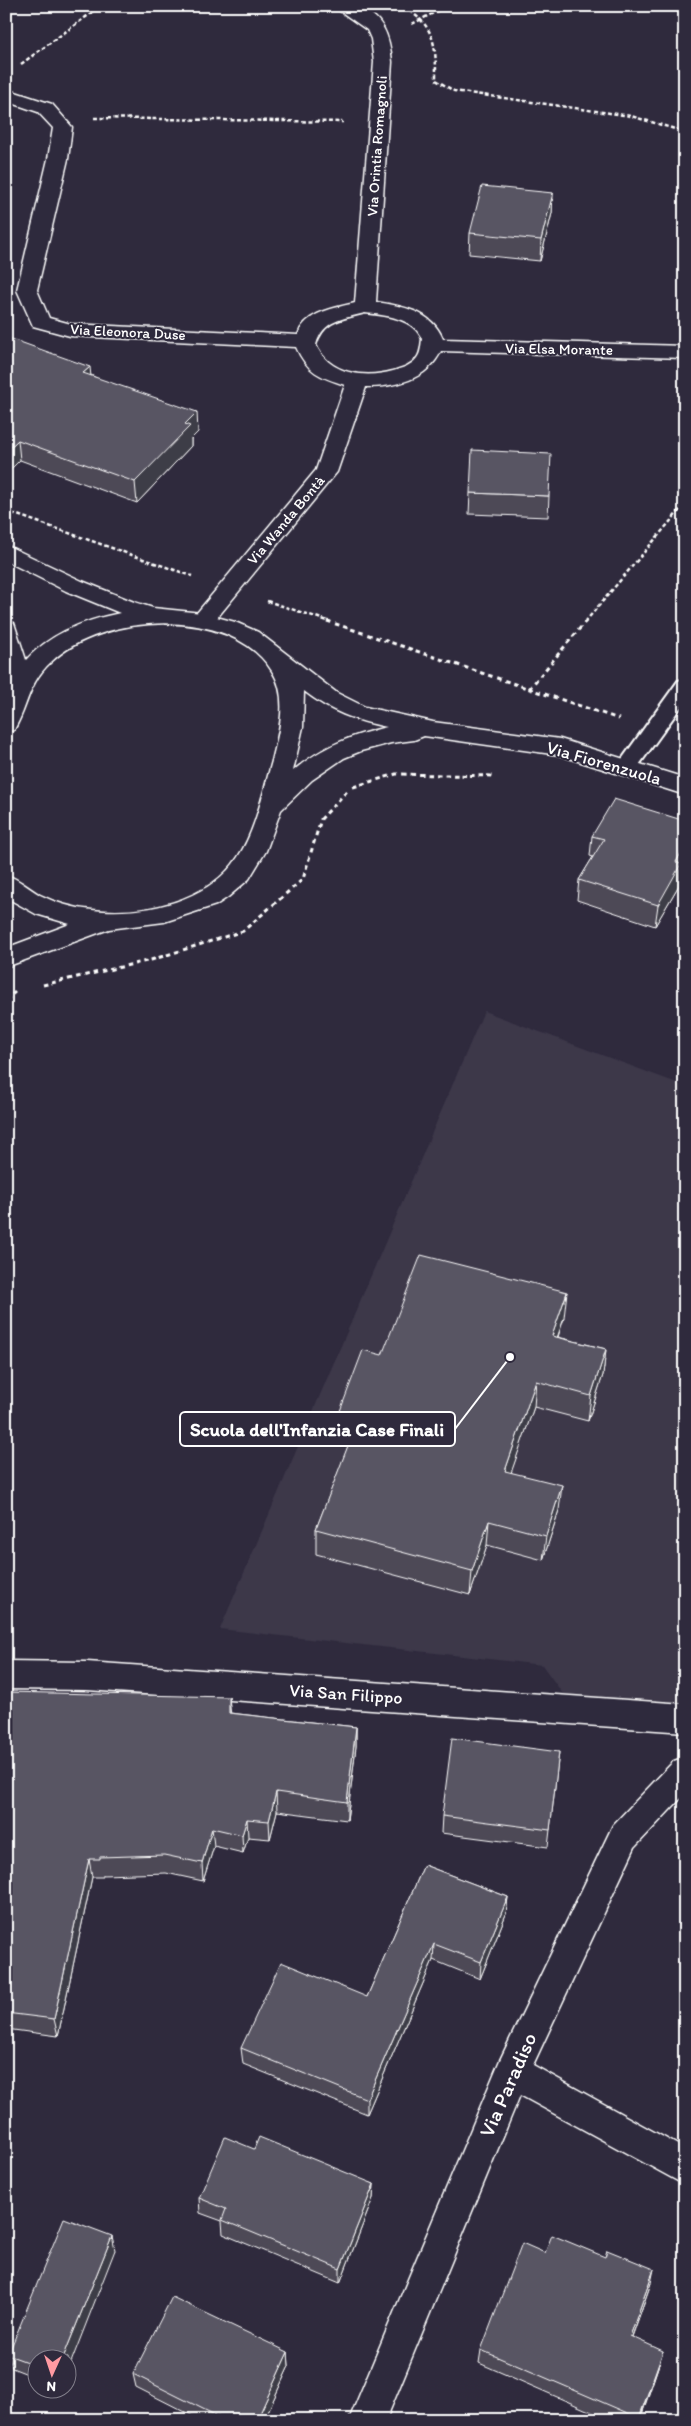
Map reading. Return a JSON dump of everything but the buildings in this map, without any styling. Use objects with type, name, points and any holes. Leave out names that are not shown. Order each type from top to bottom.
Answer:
[{"type":"street","points":[[342,6],[373,22],[382,37]]},
{"type":"street","name":"Via Orintia Romagnoli","points":[[366,307],[384,62],[382,37]]},
{"type":"street","points":[[6,95],[45,108],[54,117]]},
{"type":"street","name":"Via Eleonora Duse","points":[[54,117],[63,127],[58,159],[27,290],[40,322],[70,330],[304,341]]},
{"type":"street","points":[[366,307],[386,308],[405,314],[420,322],[430,333],[433,345],[429,358],[417,369],[400,377],[379,381],[356,381],[339,377],[312,362],[306,352],[304,341],[309,330],[325,318],[348,309],[366,307]]},
{"type":"street","name":"Via Elsa Morante","points":[[433,345],[685,352]]},
{"type":"street","name":"Via Wanda Bontà","points":[[204,619],[326,472],[356,381]]},
{"type":"street","points":[[6,552],[73,588],[106,602],[148,614]]},
{"type":"street","points":[[6,724],[21,682],[42,656],[75,633],[111,621],[148,614]]},
{"type":"street","name":"Via Fiorenzuola","points":[[148,614],[204,619],[249,636],[344,707],[381,719],[433,730],[560,747],[628,767],[685,787]]},
{"type":"street","points":[[6,628],[21,682]]},
{"type":"street","points":[[6,884],[39,906],[70,915],[104,921],[152,917],[184,907],[209,896],[230,883],[244,869],[260,841],[282,767],[291,720],[293,692],[288,676],[278,659]]},
{"type":"street","name":"Via Fiorenzuola","points":[[270,808],[303,773],[324,758],[351,744],[382,736],[433,730]]},
{"type":"street","points":[[6,958],[104,921]]},
{"type":"street","name":"Via San Filippo","points":[[6,1675],[97,1677],[685,1718]]},
{"type":"street","name":"Via Paradiso","points":[[368,2420],[512,2072],[624,1836],[685,1771]]},
{"type":"street","points":[[512,2072],[685,2168]]},
{"type":"lane","points":[[628,767],[685,686]]},
{"type":"path","points":[[14,69],[101,6]]},
{"type":"path","points":[[399,6],[412,12],[433,33],[436,47],[436,80],[454,91],[631,116],[685,132]]},
{"type":"path","points":[[382,37],[447,6]]},
{"type":"path","points":[[54,117],[379,123]]},
{"type":"path","points":[[528,689],[685,504]]},
{"type":"path","points":[[6,511],[653,730]]},
{"type":"path","points":[[560,747],[573,704]]},
{"type":"path","points":[[36,986],[151,960],[243,931],[303,879],[321,819],[351,787],[396,774],[500,776]]},
{"type":"path","points":[[6,1000],[17,991]]},
{"type":"shaded area","points":[[484,1011],[685,1086],[685,1706],[563,1694],[542,1665],[220,1629]]},
{"type":"place","name":"Scuola dell'Infanzia Case Finali","points":[[510,1357]]}]
